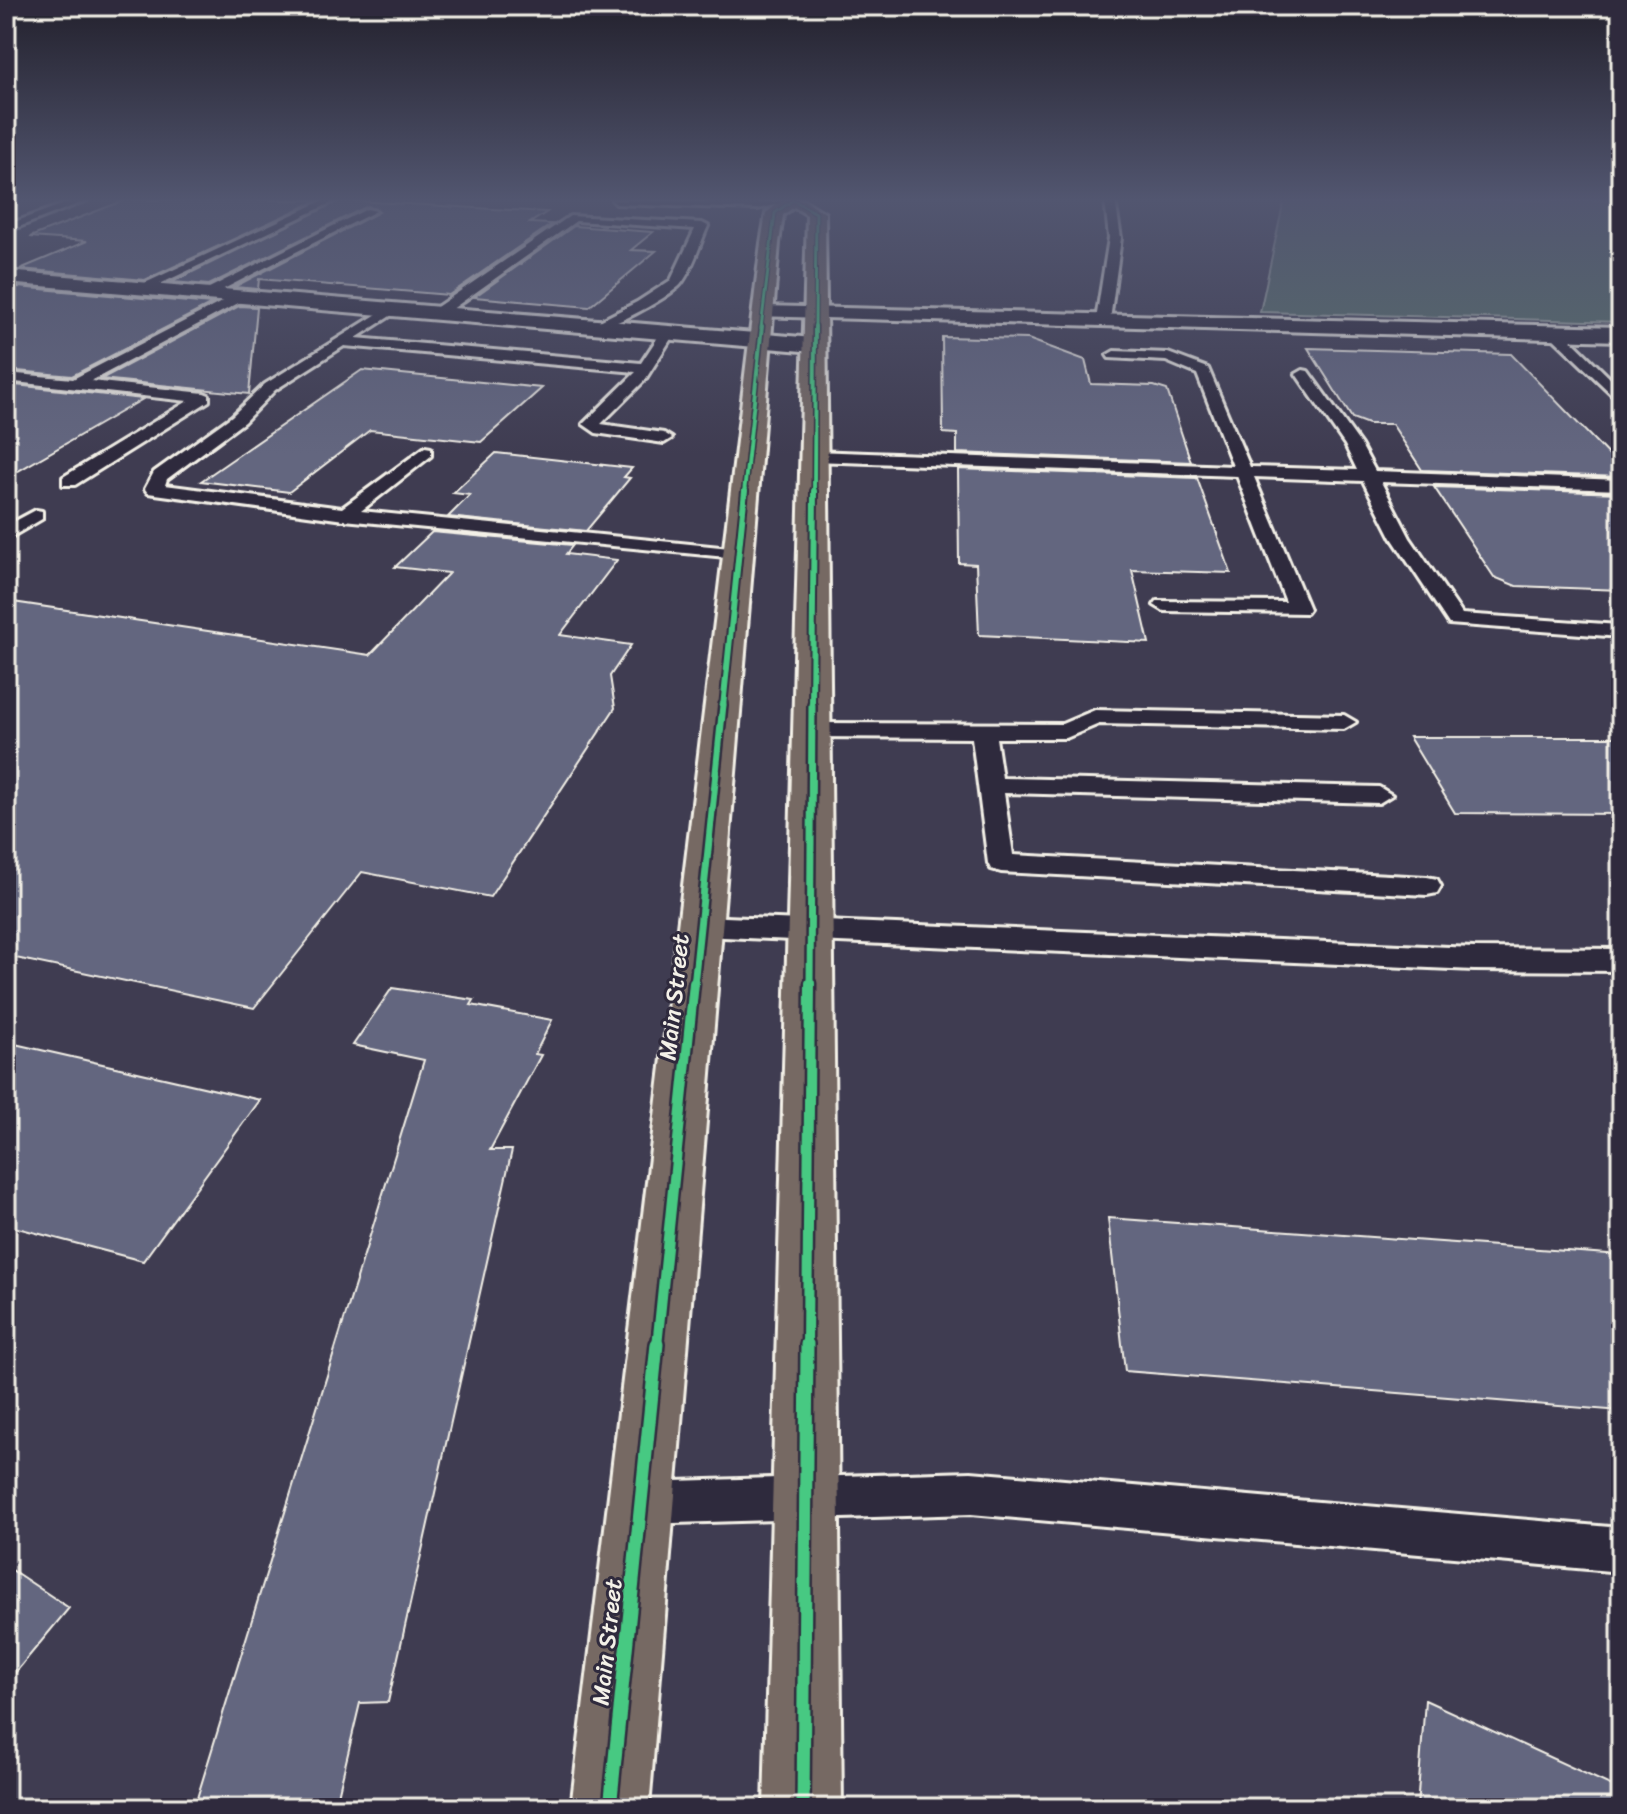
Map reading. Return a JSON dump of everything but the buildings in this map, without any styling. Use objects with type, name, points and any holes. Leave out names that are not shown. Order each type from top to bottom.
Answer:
[{"type":"main road","name":"Main Street","points":[[610,1808],[767,285]]},
{"type":"main road","points":[[803,1808],[815,285]]},
{"type":"street","points":[[90,285],[667,334],[762,327],[814,314],[1621,334]]},
{"type":"street","points":[[762,327],[814,345]]},
{"type":"lane","points":[[138,289],[147,285]]},
{"type":"lane","points":[[203,294],[222,285]]},
{"type":"lane","points":[[436,314],[478,285]]},
{"type":"lane","points":[[595,327],[642,305],[672,285]]},
{"type":"lane","points":[[1103,320],[1108,285]]},
{"type":"lane","points":[[75,384],[239,297]]},
{"type":"lane","points":[[390,310],[259,395],[238,419],[160,476],[154,489],[344,515],[740,555]]},
{"type":"lane","points":[[1555,332],[1621,398]]},
{"type":"lane","points":[[664,438],[596,428],[591,424],[640,377],[667,334]]},
{"type":"lane","points":[[341,341],[645,368]]},
{"type":"lane","points":[[1114,355],[1168,357],[1203,371],[1242,471],[1271,533],[1299,609],[1164,605]]},
{"type":"lane","points":[[1303,374],[1353,445],[1366,476],[1456,620],[1619,631]]},
{"type":"lane","points":[[6,377],[204,398],[69,481]]},
{"type":"lane","points":[[344,515],[425,452]]},
{"type":"lane","points":[[813,456],[1621,485]]},
{"type":"lane","points":[[6,534],[36,515]]},
{"type":"lane","points":[[811,730],[1066,731],[1095,717],[1344,722]]},
{"type":"lane","points":[[983,731],[1001,863],[1427,886]]},
{"type":"lane","points":[[990,785],[1379,795]]},
{"type":"lane","points":[[702,926],[1474,959],[1621,960]]},
{"type":"lane","points":[[642,1503],[971,1493],[1621,1550]]},
{"type":"green space","points":[[1266,285],[1621,285],[1621,322],[1260,312]]},
{"type":"cycle path","points":[[610,1808],[766,285]]},
{"type":"cycle path","points":[[803,1808],[815,285]]}]
